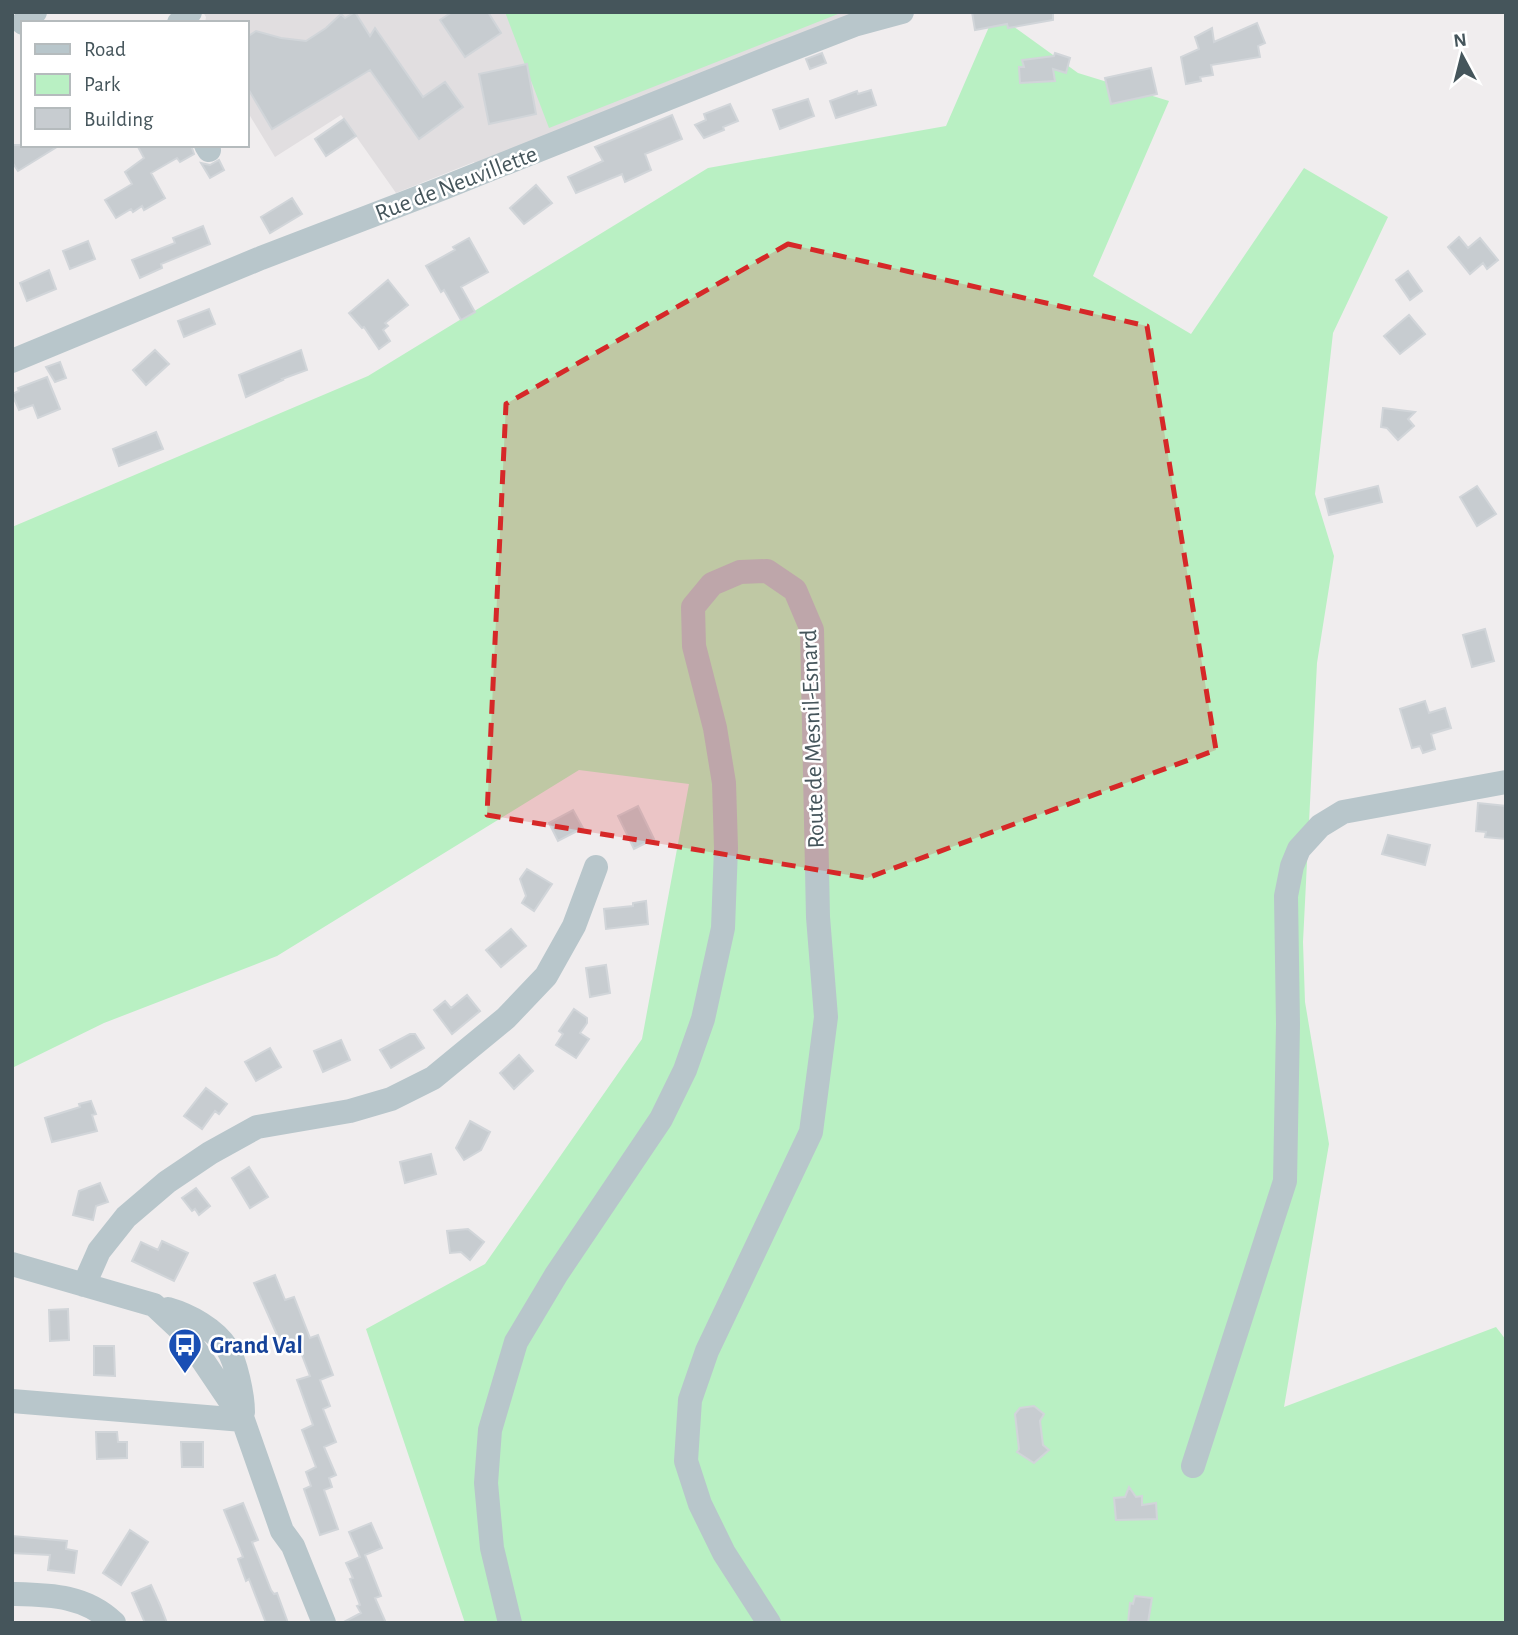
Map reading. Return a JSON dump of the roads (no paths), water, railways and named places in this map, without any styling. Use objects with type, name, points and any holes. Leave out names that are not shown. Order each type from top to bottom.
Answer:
[{"type":"street","name":"Rue de Neuvillette","points":[[12,361],[261,258],[785,51],[854,25],[902,12]]},
{"type":"street","name":"Route de Mesnil-Esnard","points":[[510,1623],[492,1548],[486,1483],[490,1430],[516,1342],[556,1275],[661,1119],[685,1070],[703,1019],[723,928],[726,848],[724,783],[715,728],[694,646],[693,607],[712,584],[740,572],[767,571],[795,590],[812,630],[818,917],[825,1017],[811,1132],[707,1351],[690,1401],[686,1461],[700,1504],[724,1553],[769,1623]]},
{"type":"street","points":[[1193,1466],[1285,1181],[1289,1024],[1286,896],[1299,849],[1320,826],[1343,812],[1506,782]]},
{"type":"street","points":[[85,1285],[99,1251],[127,1217],[167,1182],[211,1153],[257,1127],[350,1111],[391,1099],[433,1078],[496,1027],[546,976],[573,926],[596,867]]},
{"type":"street","points":[[12,1264],[183,1313],[209,1329],[228,1348],[241,1388],[243,1420]]},
{"type":"street","points":[[155,1305],[186,1334],[243,1420],[277,1519],[293,1546],[324,1623]]},
{"type":"street","points":[[12,1401],[243,1420]]},
{"type":"street","points":[[12,1594],[71,1598],[97,1609],[114,1623]]},
{"type":"place","name":"Grand Val","points":[[185,1375]]}]
